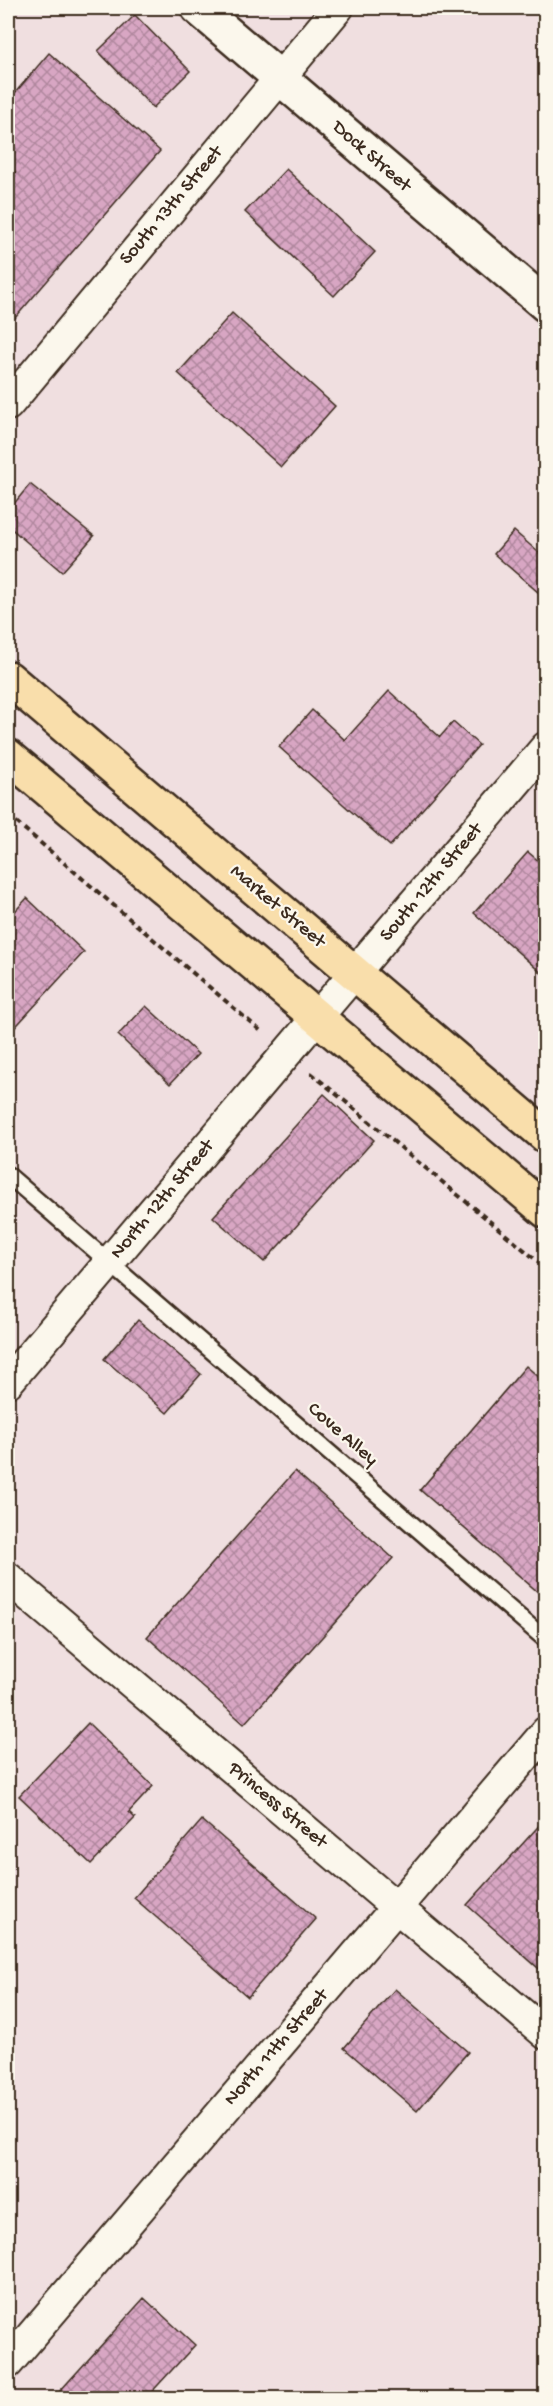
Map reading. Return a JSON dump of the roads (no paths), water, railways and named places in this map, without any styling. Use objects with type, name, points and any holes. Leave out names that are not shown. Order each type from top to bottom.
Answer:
[{"type":"main road","name":"Market Street","points":[[8,678],[546,1136]]},
{"type":"main road","points":[[8,756],[546,1211]]},
{"type":"street","name":"Dock Street","points":[[198,8],[546,305]]},
{"type":"street","name":"South 13th Street","points":[[8,405],[338,8]]},
{"type":"street","name":"South 12th Street","points":[[318,1019],[546,747]]},
{"type":"street","name":"North 12th Street","points":[[8,1382],[318,1019]]},
{"type":"street","name":"Princess Street","points":[[8,1578],[546,2034]]},
{"type":"street","name":"North 11th Street","points":[[8,2363],[546,1732]]},
{"type":"lane","name":"Cove Alley","points":[[8,1175],[546,1640]]}]
